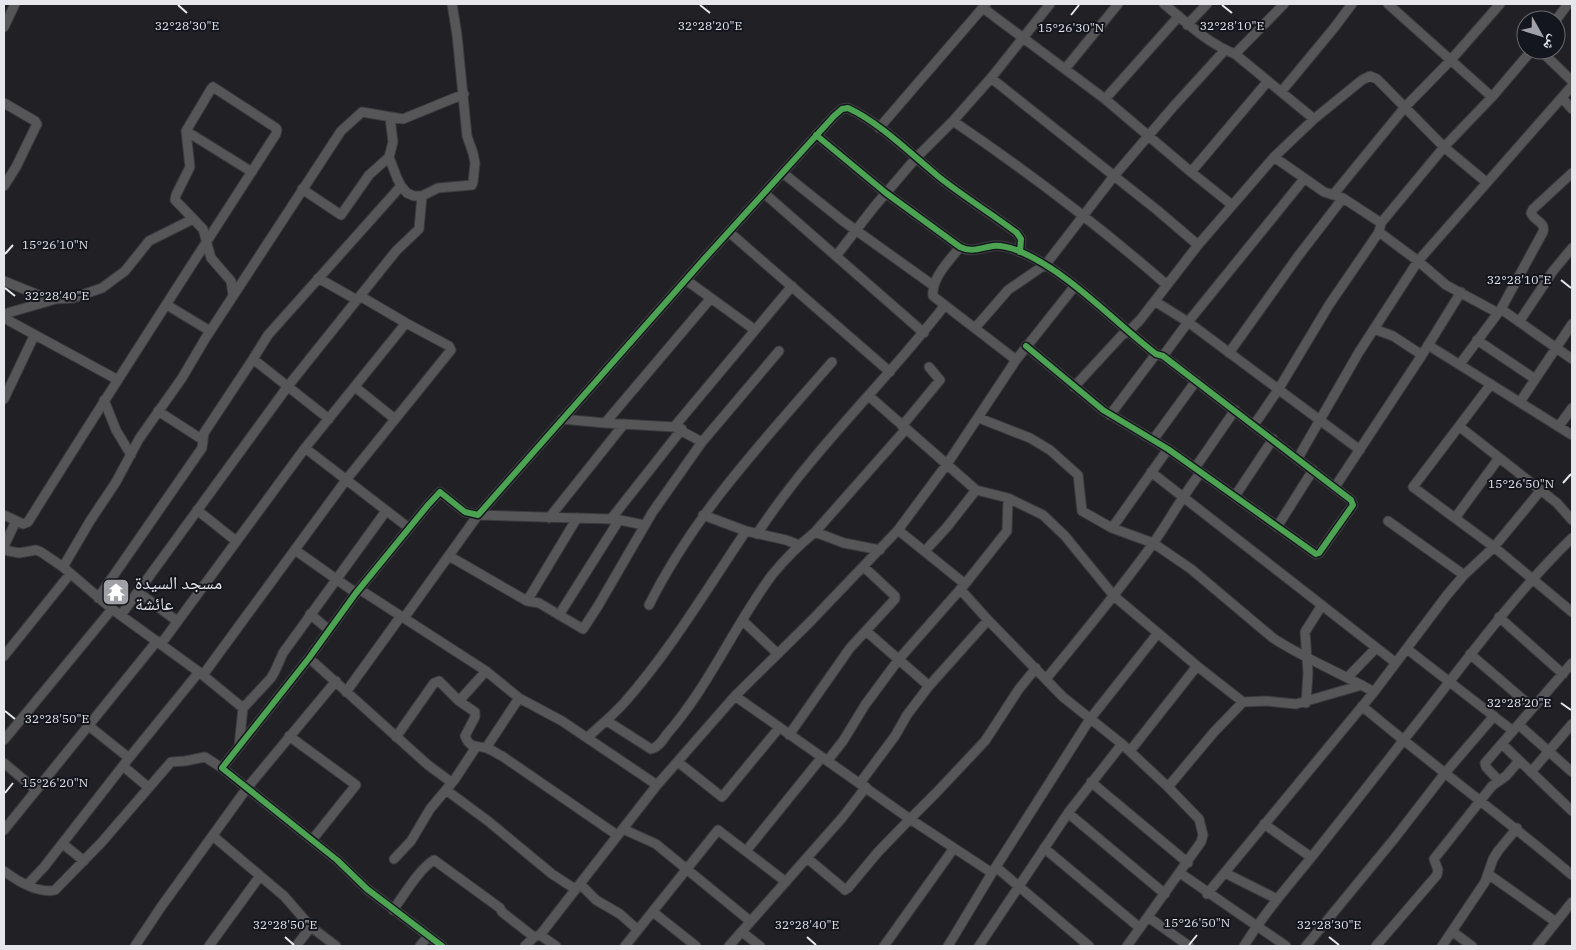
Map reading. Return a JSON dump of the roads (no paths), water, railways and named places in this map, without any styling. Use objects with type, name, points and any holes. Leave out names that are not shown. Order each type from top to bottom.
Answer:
[{"type":"street","points":[[4,26],[15,4]]},
{"type":"street","points":[[389,157],[401,186],[407,193],[414,196],[422,196],[438,188],[469,186],[474,182],[475,163],[467,136],[464,94],[459,68],[457,35],[452,4]]},
{"type":"street","points":[[836,256],[916,158],[953,121],[991,78],[1050,4]]},
{"type":"street","points":[[1065,69],[1118,4]]},
{"type":"street","points":[[1164,4],[1187,25],[1234,54],[1314,119]]},
{"type":"street","points":[[1187,25],[1207,4]]},
{"type":"street","points":[[1234,54],[1284,4]]},
{"type":"street","points":[[1281,92],[1352,4]]},
{"type":"street","points":[[1388,4],[1492,97]]},
{"type":"street","points":[[1333,195],[1405,107],[1450,61],[1500,4]]},
{"type":"street","points":[[879,128],[984,6],[1105,99],[1232,205]]},
{"type":"street","points":[[1105,99],[1179,16]]},
{"type":"street","points":[[975,328],[1008,290],[1046,264],[1114,176],[1225,50]]},
{"type":"street","points":[[1254,425],[1380,228],[1444,147],[1492,97],[1523,60]]},
{"type":"street","points":[[1550,60],[1572,81]]},
{"type":"street","points":[[1074,387],[1122,335],[1128,332],[1156,302],[1198,245],[1274,157],[1314,119],[1362,80],[1370,76],[1377,79],[1444,147],[1486,182]]},
{"type":"street","points":[[991,78],[1198,245]]},
{"type":"street","points":[[1191,172],[1268,81]]},
{"type":"street","points":[[1298,458],[1374,329],[1418,261],[1572,86]]},
{"type":"street","points":[[4,515],[23,524],[28,522],[104,400],[208,243],[278,130],[214,87],[186,131],[190,167],[175,200],[203,229],[208,243],[213,262],[231,281],[233,295]]},
{"type":"street","points":[[63,567],[139,439],[182,378],[233,295],[341,132],[364,112],[390,118],[407,118],[464,94]]},
{"type":"street","points":[[1562,98],[1572,109]]},
{"type":"street","points":[[4,103],[35,121],[36,124],[16,167],[4,186]]},
{"type":"street","points":[[346,692],[449,556],[478,514],[729,232],[842,109],[848,108],[857,112],[954,188],[1017,233],[1021,239],[1020,252]]},
{"type":"street","points":[[302,190],[341,215],[369,175],[389,157],[393,142],[390,118]]},
{"type":"street","points":[[953,121],[1084,216],[1167,285]]},
{"type":"street","points":[[186,131],[252,172]]},
{"type":"street","points":[[816,136],[886,193],[960,247],[973,251],[999,246],[1020,252],[1046,264],[1128,332],[1235,410],[1335,487],[1351,500],[1353,505],[1319,554],[1316,554],[1168,449],[1110,415],[1026,346]]},
{"type":"street","points":[[1274,157],[1324,192],[1343,198],[1437,279],[1519,322],[1572,359]]},
{"type":"street","points":[[783,172],[856,231],[934,286]]},
{"type":"street","points":[[1460,364],[1500,311],[1543,232],[1542,224],[1531,212],[1572,173]]},
{"type":"street","points":[[1110,415],[1304,179]]},
{"type":"street","points":[[98,598],[202,448],[204,433],[275,325],[401,186]]},
{"type":"street","points":[[764,194],[924,333]]},
{"type":"street","points":[[121,615],[288,386],[396,251],[419,229],[422,196]]},
{"type":"street","points":[[1229,354],[1299,255],[1343,198]]},
{"type":"street","points":[[4,281],[41,296],[56,299],[73,298],[102,288],[125,271],[149,241],[193,219]]},
{"type":"street","points":[[729,232],[890,372]]},
{"type":"street","points":[[960,247],[942,271],[934,286],[933,296],[1016,360]]},
{"type":"street","points":[[1519,322],[1553,271],[1572,248]]},
{"type":"street","points":[[27,885],[63,844],[126,762],[201,674],[346,480],[451,350],[450,346],[318,278]]},
{"type":"street","points":[[686,280],[755,330]]},
{"type":"street","points":[[559,615],[615,519],[678,428],[792,286]]},
{"type":"street","points":[[525,946],[537,936],[657,785],[735,696],[864,567],[898,530],[979,418],[1026,346],[1074,287]]},
{"type":"street","points":[[1335,487],[1461,292]]},
{"type":"street","points":[[605,423],[711,298]]},
{"type":"street","points":[[4,316],[56,299]]},
{"type":"street","points":[[1156,302],[1188,322],[1360,450]]},
{"type":"street","points":[[167,305],[210,331]]},
{"type":"street","points":[[757,534],[799,475],[924,333],[945,305]]},
{"type":"street","points":[[4,316],[34,336],[118,380]]},
{"type":"street","points":[[4,830],[177,621],[305,448],[406,323]]},
{"type":"street","points":[[1520,402],[1572,324]]},
{"type":"street","points":[[1374,329],[1392,336],[1422,355]]},
{"type":"street","points":[[4,399],[34,336]]},
{"type":"street","points":[[1477,340],[1535,379]]},
{"type":"street","points":[[1428,345],[1572,435]]},
{"type":"street","points":[[449,556],[527,601],[539,603],[580,628],[585,627],[644,525],[702,442],[779,351]]},
{"type":"street","points":[[253,359],[329,419]]},
{"type":"street","points":[[649,605],[666,572],[703,515],[730,480],[832,362]]},
{"type":"street","points":[[607,721],[651,749],[654,749],[678,722],[698,694],[742,621],[772,576],[799,545],[815,532],[904,428],[940,380],[929,367]]},
{"type":"street","points":[[1153,440],[1196,381]]},
{"type":"street","points":[[1491,384],[1413,487],[1570,606]]},
{"type":"street","points":[[355,387],[395,419]]},
{"type":"street","points":[[869,396],[976,490],[1008,498],[1043,515],[1065,536],[1114,596],[1243,702]]},
{"type":"street","points":[[104,400],[116,430],[131,455]]},
{"type":"street","points":[[1559,426],[1572,408]]},
{"type":"street","points":[[1046,680],[1114,596],[1153,543],[1235,410]]},
{"type":"street","points":[[158,411],[203,440]]},
{"type":"street","points":[[979,418],[1030,438],[1050,450],[1078,475],[1082,510],[1112,528],[1153,543],[1191,569],[1273,638],[1374,692]]},
{"type":"street","points":[[562,419],[678,428],[702,442]]},
{"type":"street","points":[[549,518],[624,424]]},
{"type":"street","points":[[1460,427],[1557,503],[1572,520]]},
{"type":"street","points":[[1235,496],[1273,439]]},
{"type":"street","points":[[305,448],[409,528]]},
{"type":"street","points":[[1112,528],[1168,449]]},
{"type":"street","points":[[1455,518],[1500,458]]},
{"type":"street","points":[[1277,527],[1313,470]]},
{"type":"street","points":[[1151,472],[1396,663]]},
{"type":"street","points":[[925,551],[976,490]]},
{"type":"street","points":[[1207,894],[1374,692],[1447,595],[1464,575],[1494,547],[1541,490]]},
{"type":"street","points":[[222,768],[309,658],[357,591],[440,492],[465,512],[549,518],[615,519],[644,525]]},
{"type":"street","points":[[746,851],[825,759],[843,741],[865,705],[899,659],[962,587],[1007,531],[1008,498]]},
{"type":"street","points":[[197,510],[236,541]]},
{"type":"street","points":[[239,747],[243,708],[271,678],[283,652],[386,512]]},
{"type":"street","points":[[703,515],[746,531],[786,540],[799,545]]},
{"type":"street","points":[[527,601],[577,518]]},
{"type":"street","points":[[4,546],[16,521]]},
{"type":"street","points":[[1388,521],[1464,575]]},
{"type":"street","points":[[898,530],[925,551],[962,587],[988,620],[1046,680],[1130,751],[1198,819],[1202,827],[1203,835],[1201,842],[1188,863],[1127,946]]},
{"type":"street","points":[[588,737],[607,721],[638,687],[676,636],[746,531]]},
{"type":"street","points":[[815,532],[844,543],[880,550]]},
{"type":"street","points":[[1244,946],[1277,898],[1404,741],[1470,654],[1533,578],[1572,538]]},
{"type":"street","points":[[4,550],[19,553],[36,550],[41,552],[63,567],[98,598],[159,642],[243,708]]},
{"type":"street","points":[[295,550],[336,579],[402,617],[486,671],[519,698],[588,737],[657,785]]},
{"type":"street","points":[[789,735],[837,666],[896,597],[864,567]]},
{"type":"street","points":[[4,656],[70,574]]},
{"type":"street","points":[[138,592],[177,621]]},
{"type":"street","points":[[1306,703],[1307,656],[1305,632],[1322,605]]},
{"type":"street","points":[[4,740],[112,608]]},
{"type":"street","points":[[310,614],[329,630]]},
{"type":"street","points":[[1500,617],[1562,674]]},
{"type":"street","points":[[730,946],[807,858],[863,785],[895,736],[906,715],[988,620]]},
{"type":"street","points":[[742,621],[778,654]]},
{"type":"street","points":[[866,631],[930,686]]},
{"type":"street","points":[[948,946],[1090,719],[1158,633]]},
{"type":"street","points":[[1348,677],[1376,648]]},
{"type":"street","points":[[1407,649],[1494,716],[1516,728],[1550,752],[1572,772]]},
{"type":"street","points":[[1470,654],[1533,708]]},
{"type":"street","points":[[309,658],[488,821],[552,874],[577,886],[620,914],[638,930]]},
{"type":"street","points":[[1499,781],[1485,765],[1572,663]]},
{"type":"street","points":[[1130,751],[1197,666]]},
{"type":"street","points":[[807,858],[845,890],[985,741],[1019,689],[1036,668]]},
{"type":"street","points":[[459,701],[486,671]]},
{"type":"street","points":[[135,946],[247,788],[336,681]]},
{"type":"street","points":[[396,737],[420,700],[436,681],[439,681],[459,701],[475,712],[475,717],[465,736],[467,742],[476,747],[486,748],[620,832],[656,844],[750,921]]},
{"type":"street","points":[[1168,787],[1230,714],[1243,702],[1306,703],[1362,685]]},
{"type":"street","points":[[735,696],[910,819],[954,848],[1020,887],[1090,946]]},
{"type":"street","points":[[486,748],[519,698]]},
{"type":"street","points":[[1362,706],[1481,802],[1517,828],[1572,875]]},
{"type":"street","points":[[1306,946],[1394,840],[1445,773],[1494,716]]},
{"type":"street","points":[[1532,772],[1572,724]]},
{"type":"street","points":[[89,726],[126,762],[148,787]]},
{"type":"street","points":[[678,762],[722,797],[779,728]]},
{"type":"street","points":[[289,736],[356,785],[312,840]]},
{"type":"street","points":[[979,946],[1068,813],[1122,744]]},
{"type":"street","points":[[1502,744],[1572,811]]},
{"type":"street","points":[[394,859],[411,841],[430,809],[455,779],[476,747]]},
{"type":"street","points":[[6,874],[44,891],[55,890],[84,861],[174,760],[185,761],[205,757],[222,768],[337,860],[367,889],[393,910],[442,946]]},
{"type":"street","points":[[1376,946],[1437,875],[1438,870],[1434,859],[1492,786],[1519,761]]},
{"type":"street","points":[[4,763],[36,789]]},
{"type":"street","points":[[1091,782],[1188,863]]},
{"type":"street","points":[[1068,813],[1165,894]]},
{"type":"street","points":[[1264,824],[1311,857]]},
{"type":"street","points":[[1442,946],[1485,882],[1493,859],[1498,851],[1517,828]]},
{"type":"street","points":[[626,946],[718,830],[786,882]]},
{"type":"street","points":[[213,836],[284,896],[311,927],[336,946]]},
{"type":"street","points":[[63,844],[84,861]]},
{"type":"street","points":[[884,946],[954,848]]},
{"type":"street","points":[[1044,848],[1140,928]]},
{"type":"street","points":[[393,910],[429,862],[434,860],[500,908],[502,912],[537,936],[556,946]]},
{"type":"street","points":[[1225,872],[1277,898]]},
{"type":"street","points":[[1180,874],[1286,946]]},
{"type":"street","points":[[1488,874],[1556,922]]},
{"type":"street","points":[[208,946],[260,876]]},
{"type":"street","points":[[1537,946],[1572,902]]},
{"type":"street","points":[[654,912],[696,946]]},
{"type":"street","points":[[1148,917],[1188,946]]},
{"type":"street","points":[[296,946],[311,927]]},
{"type":"street","points":[[742,932],[760,946]]},
{"type":"street","points":[[1453,932],[1472,946]]},
{"type":"street","points":[[420,946],[428,936]]},
{"type":"place","name":"مسجد السيدة عائشة","points":[[116,592]]}]
